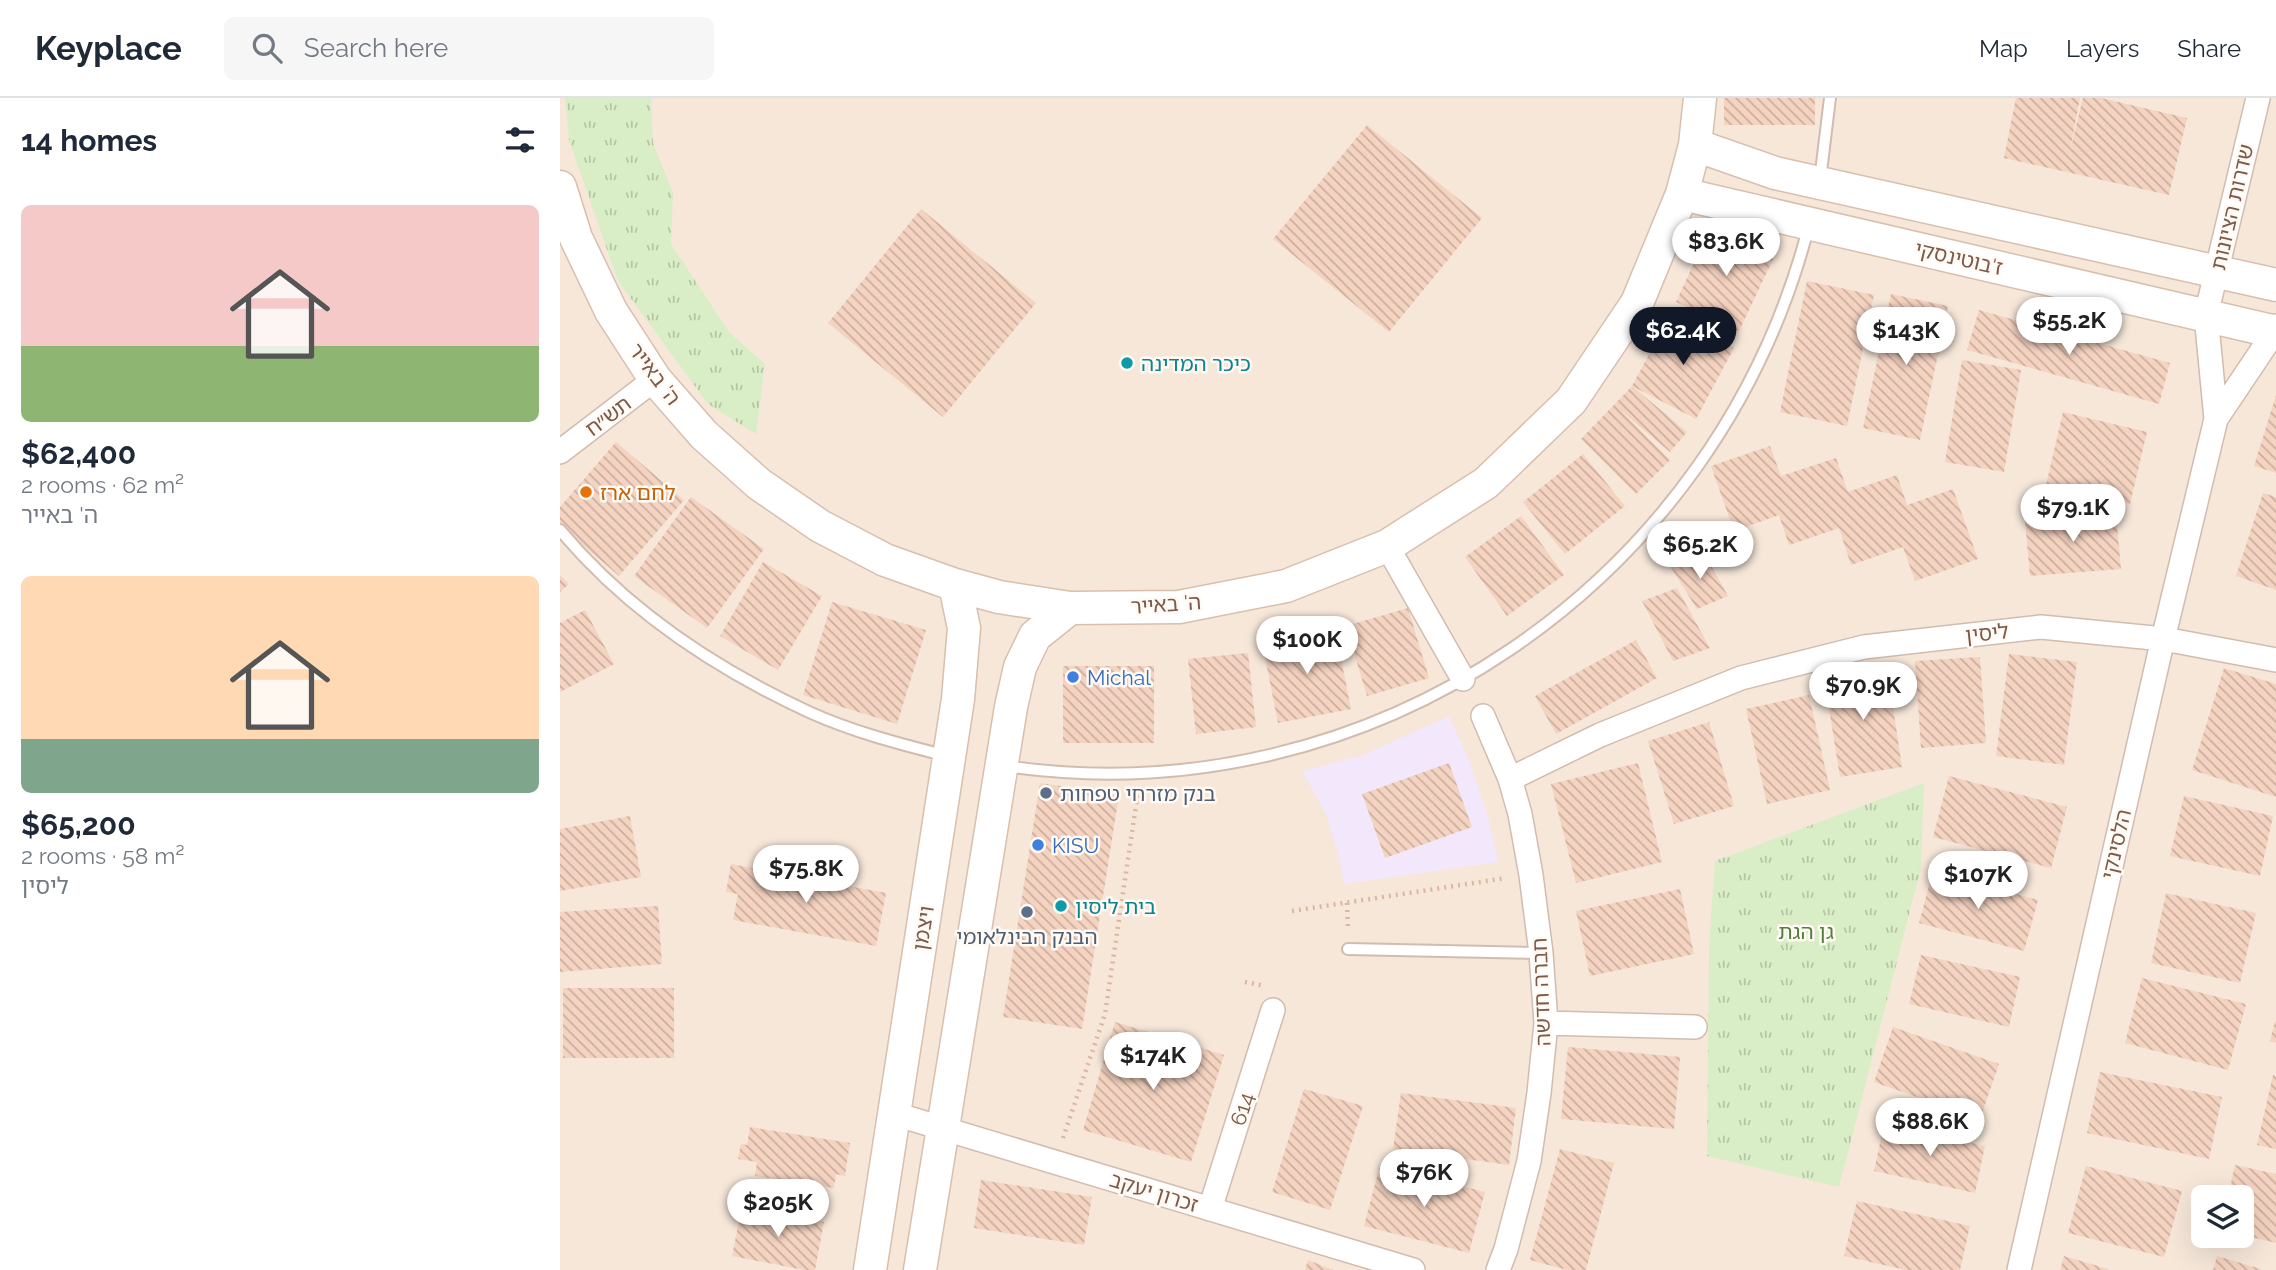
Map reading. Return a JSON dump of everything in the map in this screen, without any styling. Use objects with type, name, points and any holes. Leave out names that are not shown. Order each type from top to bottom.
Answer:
[{"type":"street","name":"ה' באייר","points":[[560,187],[576,238],[611,311],[655,379],[704,435],[759,484],[820,526],[874,554],[955,585],[999,597],[1070,608],[1179,607],[1286,586],[1387,546],[1486,483],[1571,401],[1637,303],[1682,194],[1695,145],[1700,98]]},
{"type":"street","name":"שדרות הציונות","points":[[2206,316],[2258,98]]},
{"type":"street","name":"ז'בוטינסקי","points":[[1695,145],[1775,173],[2276,285]]},
{"type":"street","name":"ז'בוטינסקי","points":[[1682,194],[2276,330]]},
{"type":"street","name":"הלסינקי","points":[[2019,1270],[2216,419],[2206,316]]},
{"type":"street","name":"הלסינקי","points":[[2216,419],[2276,330]]},
{"type":"street","name":"תש״ח","points":[[560,452],[655,379]]},
{"type":"street","points":[[1387,546],[1463,680]]},
{"type":"street","name":"ויצמן","points":[[870,1270],[958,699],[964,628],[955,585]]},
{"type":"street","points":[[920,1270],[1020,667],[1035,636],[1070,608]]},
{"type":"street","name":"ליסין","points":[[1510,779],[1600,734],[1741,678],[1864,647],[2041,627],[2164,639],[2276,660]]},
{"type":"street","name":"חברה חדשה","points":[[1483,716],[1510,779],[1520,814],[1541,953],[1546,1023],[1529,1161],[1498,1270]]},
{"type":"street","name":"614","points":[[1210,1209],[1273,1010]]},
{"type":"street","points":[[1546,1023],[1695,1027]]},
{"type":"street","name":"זכרון יעקב","points":[[895,1114],[1413,1270]]},
{"type":"lane","points":[[1820,182],[1830,98]]},
{"type":"lane","points":[[1002,766],[1104,774],[1179,770],[1253,758],[1326,740],[1396,713],[1463,680],[1523,642],[1578,599],[1630,551],[1676,498],[1716,441],[1752,381],[1780,317],[1810,223]]},
{"type":"lane","points":[[560,530],[622,593],[681,639],[744,680],[811,713],[882,739],[949,757]]},
{"type":"lane","points":[[1349,949],[1541,953]]},
{"type":"path","points":[[1055,1163],[1105,1014],[1138,790]]},
{"type":"path","points":[[1292,911],[1531,875]]},
{"type":"path","points":[[1347,903],[1349,949]]},
{"type":"shaded area","points":[[560,98],[2276,98],[2276,1270],[560,1270]]},
{"type":"shaded area","points":[[1449,716],[1471,765],[1499,862],[1344,884],[1326,814],[1302,771],[1363,755]]},
{"type":"green space","points":[[565,98],[651,98],[653,143],[673,193],[671,244],[729,332],[765,364],[756,434],[708,404],[618,281],[569,140]]},
{"type":"green space","name":"גן הגת","points":[[1924,783],[1921,868],[1839,1187],[1707,1156],[1709,946],[1715,861]]},
{"type":"building","points":[[1724,98],[1815,98],[1815,125],[1724,125]]},
{"type":"building","points":[[2016,98],[2080,98],[2070,151],[2083,98],[2101,98],[2187,118],[2169,195],[2004,158]]},
{"type":"building","points":[[1367,125],[1482,218],[1389,332],[1273,239]]},
{"type":"building","points":[[921,209],[1036,303],[943,417],[828,323]]},
{"type":"building","points":[[1711,226],[1776,253],[1739,331],[1676,302]]},
{"type":"building","points":[[1807,281],[1874,295],[1847,426],[1780,412]]},
{"type":"building","points":[[1891,294],[1948,306],[1920,440],[1863,428]]},
{"type":"building","points":[[1979,310],[2170,363],[2159,404],[1967,350]]},
{"type":"building","points":[[1670,315],[1734,348],[1696,419],[1632,386]]},
{"type":"building","points":[[1962,360],[2021,370],[2004,472],[1945,462]]},
{"type":"building","points":[[1632,386],[1687,432],[1670,452],[1620,410],[1670,460],[1636,494],[1581,439]]},
{"type":"building","points":[[2276,395],[2276,473],[2254,466]]},
{"type":"building","points":[[2063,412],[2147,432],[2130,504],[2046,485]]},
{"type":"building","points":[[616,442],[684,500],[619,576],[560,525],[560,507]]},
{"type":"building","points":[[1770,446],[1781,476],[1836,458],[1848,492],[1897,475],[1907,505],[1953,489],[1978,559],[1915,581],[1903,547],[1851,565],[1839,528],[1789,545],[1779,515],[1734,531],[1711,466]]},
{"type":"building","points":[[1583,454],[1625,506],[1565,554],[1523,502]]},
{"type":"building","points":[[2263,493],[2276,497],[2276,590],[2236,576]]},
{"type":"building","points":[[691,497],[764,549],[707,628],[634,576]]},
{"type":"building","points":[[2116,513],[2121,569],[2030,576],[2025,520]]},
{"type":"building","points":[[1521,516],[1564,575],[1507,616],[1465,557]]},
{"type":"building","points":[[1704,553],[1728,596],[1697,609],[1670,566]]},
{"type":"building","points":[[763,562],[822,596],[778,670],[720,636]]},
{"type":"building","points":[[560,575],[569,584],[560,592]]},
{"type":"building","points":[[1677,588],[1710,648],[1673,661],[1642,601]]},
{"type":"building","points":[[832,602],[926,630],[897,724],[803,695]]},
{"type":"building","points":[[1408,608],[1429,678],[1367,696],[1346,626]]},
{"type":"building","points":[[585,610],[614,664],[560,692],[560,623]]},
{"type":"building","points":[[1335,628],[1351,709],[1278,723],[1262,642]]},
{"type":"building","points":[[1636,640],[1657,678],[1556,734],[1535,696]]},
{"type":"building","points":[[1248,653],[1256,727],[1196,734],[1188,659]]},
{"type":"building","points":[[2009,654],[2077,662],[2064,765],[1996,756]]},
{"type":"building","points":[[1980,657],[1986,743],[1921,748],[1915,661]]},
{"type":"building","points":[[1063,666],[1154,666],[1154,743],[1063,743]]},
{"type":"building","points":[[1887,667],[1902,767],[1840,777],[1824,677]]},
{"type":"building","points":[[2224,668],[2276,684],[2276,797],[2192,770]]},
{"type":"building","points":[[1809,695],[1830,790],[1767,804],[1746,709]]},
{"type":"building","points":[[1709,722],[1734,806],[1674,824],[1648,741]]},
{"type":"building","points":[[1449,763],[1472,827],[1385,858],[1362,794]]},
{"type":"building","points":[[1638,763],[1662,862],[1576,883],[1551,784]]},
{"type":"building","points":[[1949,776],[2067,807],[2051,868],[1933,837]]},
{"type":"building","name":"בית ליסין","points":[[1040,783],[1119,795],[1082,1029],[1003,1017]]},
{"type":"building","points":[[2184,796],[2273,816],[2260,876],[2170,856]]},
{"type":"building","points":[[630,816],[641,877],[560,891],[560,829]]},
{"type":"building","points":[[731,864],[886,893],[876,946],[733,920],[738,894],[726,892]]},
{"type":"building","points":[[1933,871],[2038,900],[2024,951],[1919,923]]},
{"type":"building","points":[[1680,889],[1694,954],[1590,976],[1576,911]]},
{"type":"building","points":[[2166,893],[2256,913],[2240,983],[2151,963]]},
{"type":"building","points":[[658,906],[662,964],[560,972],[560,912]]},
{"type":"building","points":[[1921,955],[2020,977],[2009,1027],[1909,1004]]},
{"type":"building","points":[[2142,978],[2246,1004],[2228,1070],[2125,1043]]},
{"type":"building","points":[[563,988],[674,988],[674,1058],[563,1058]]},
{"type":"building","points":[[2276,1021],[2276,1043],[2270,1041]]},
{"type":"building","points":[[1115,1022],[1224,1055],[1191,1162],[1083,1130]]},
{"type":"building","points":[[1893,1027],[1999,1064],[1980,1119],[1874,1082]]},
{"type":"building","points":[[1568,1047],[1680,1057],[1674,1129],[1561,1119]]},
{"type":"building","points":[[2100,1072],[2222,1097],[2209,1159],[2087,1133]]},
{"type":"building","points":[[2273,1075],[2276,1076],[2276,1149],[2257,1145]]},
{"type":"building","points":[[1304,1089],[1363,1106],[1330,1210],[1272,1192]]},
{"type":"building","points":[[1401,1093],[1516,1108],[1509,1165],[1393,1149]]},
{"type":"building","points":[[1884,1124],[1985,1146],[1975,1193],[1874,1171]]},
{"type":"building","points":[[750,1127],[850,1143],[845,1176],[836,1174],[834,1188],[755,1176],[757,1162],[738,1159],[741,1144],[747,1145]]},
{"type":"building","points":[[1560,1149],[1614,1163],[1586,1270],[1567,1270],[1530,1260]]},
{"type":"building","points":[[1380,1165],[1485,1192],[1469,1253],[1364,1226]]},
{"type":"building","points":[[2235,1165],[2276,1174],[2276,1243],[2254,1238],[2254,1185],[2231,1185]]},
{"type":"building","points":[[2086,1166],[2182,1191],[2164,1257],[2068,1233]]},
{"type":"building","points":[[981,1180],[1092,1197],[1084,1245],[974,1228]]},
{"type":"building","points":[[1857,1201],[1970,1226],[1960,1270],[1906,1270],[1844,1256]]},
{"type":"building","points":[[742,1206],[824,1222],[815,1270],[732,1256]]},
{"type":"building","points":[[2064,1256],[2108,1269],[2108,1270],[2060,1270]]},
{"type":"building","points":[[2217,1256],[2261,1269],[2261,1270],[2213,1270]]},
{"type":"building","points":[[1308,1260],[1333,1270],[1305,1270]]},
{"type":"place","name":"כיכר המדינה","points":[[1127,363]]},
{"type":"place","name":"לחם ארז","points":[[586,492]]},
{"type":"place","name":"Michal","points":[[1073,677]]},
{"type":"place","name":"בנק מזרחי טפחות","points":[[1046,793]]},
{"type":"place","name":"KISU","points":[[1038,845]]},
{"type":"place","name":"בית ליסין","points":[[1061,906]]},
{"type":"place","name":"הבנק הבינלאומי","points":[[1027,912]]}]
